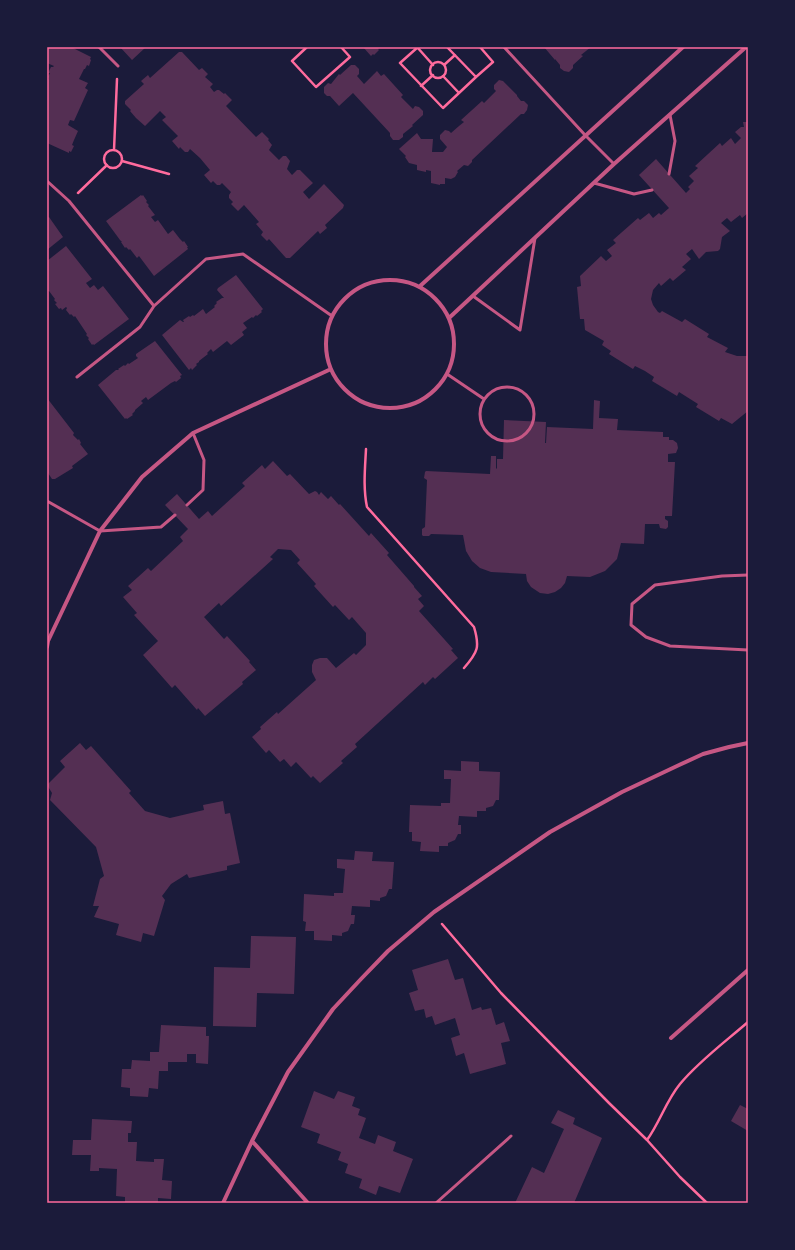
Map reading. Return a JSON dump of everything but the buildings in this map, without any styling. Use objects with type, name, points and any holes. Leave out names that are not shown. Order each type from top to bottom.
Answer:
[{"type":"street","points":[[420,287],[683,47]]},
{"type":"street","points":[[449,318],[614,164],[746,47]]},
{"type":"street","points":[[380,281],[400,281],[420,287],[437,300],[449,318],[454,336],[454,356],[447,374],[439,387],[427,397],[414,404],[394,408],[374,406],[356,399],[341,385],[331,369],[326,351],[327,333],[332,316],[344,300],[360,288],[380,281]]},
{"type":"street","points":[[47,647],[48,641],[100,531],[142,477],[193,433],[331,369]]},
{"type":"street","points":[[223,1203],[252,1141],[288,1072],[333,1010],[388,951],[434,912],[550,832],[622,792],[703,754],[748,743]]},
{"type":"street","points":[[671,1038],[748,970]]},
{"type":"street","points":[[252,1141],[308,1203]]},
{"type":"lane","points":[[99,47],[118,66]]},
{"type":"lane","points":[[504,47],[585,135],[614,164]]},
{"type":"lane","points":[[669,174],[675,141],[670,115]]},
{"type":"lane","points":[[47,181],[69,201],[154,306]]},
{"type":"lane","points":[[594,183],[634,194],[652,190]]},
{"type":"lane","points":[[473,296],[520,330],[535,238]]},
{"type":"lane","points":[[77,377],[140,327],[154,306],[206,259],[243,254],[332,316]]},
{"type":"lane","points":[[447,374],[484,399]]},
{"type":"lane","points":[[508,387],[519,390],[530,399],[534,410],[534,420],[531,427],[525,435],[513,440],[499,440],[488,433],[481,423],[480,413],[484,399],[495,390],[508,387]]},
{"type":"lane","points":[[187,505],[203,490],[204,460],[193,433]]},
{"type":"lane","points":[[47,501],[100,531],[161,527],[175,515]]},
{"type":"lane","points":[[748,575],[722,576],[655,585],[632,604],[631,625],[646,637],[670,646],[748,650]]},
{"type":"lane","points":[[436,1203],[511,1136]]},
{"type":"path","points":[[307,47],[292,61],[316,87],[350,57],[341,47]]},
{"type":"path","points":[[433,65],[417,47],[400,63],[443,108],[493,62],[480,47]]},
{"type":"path","points":[[448,47],[476,77]]},
{"type":"path","points":[[444,65],[455,55]]},
{"type":"path","points":[[433,65],[440,63],[444,65]]},
{"type":"path","points":[[433,65],[431,70],[436,78],[443,76],[446,72],[444,65]]},
{"type":"path","points":[[114,150],[118,66]]},
{"type":"path","points":[[422,86],[433,75]]},
{"type":"path","points":[[443,76],[459,93]]},
{"type":"path","points":[[114,150],[121,155],[122,161],[119,166],[112,167],[107,165],[104,160],[108,152],[114,150]]},
{"type":"path","points":[[122,161],[169,174]]},
{"type":"path","points":[[69,201],[107,165]]},
{"type":"path","points":[[366,449],[364,476],[365,498],[368,507],[474,627],[478,639],[476,654],[464,668]]},
{"type":"path","points":[[440,922],[501,993],[647,1140],[680,1177],[707,1203]]},
{"type":"path","points":[[647,1140],[655,1129],[668,1101],[679,1085],[693,1070],[748,1022]]}]
